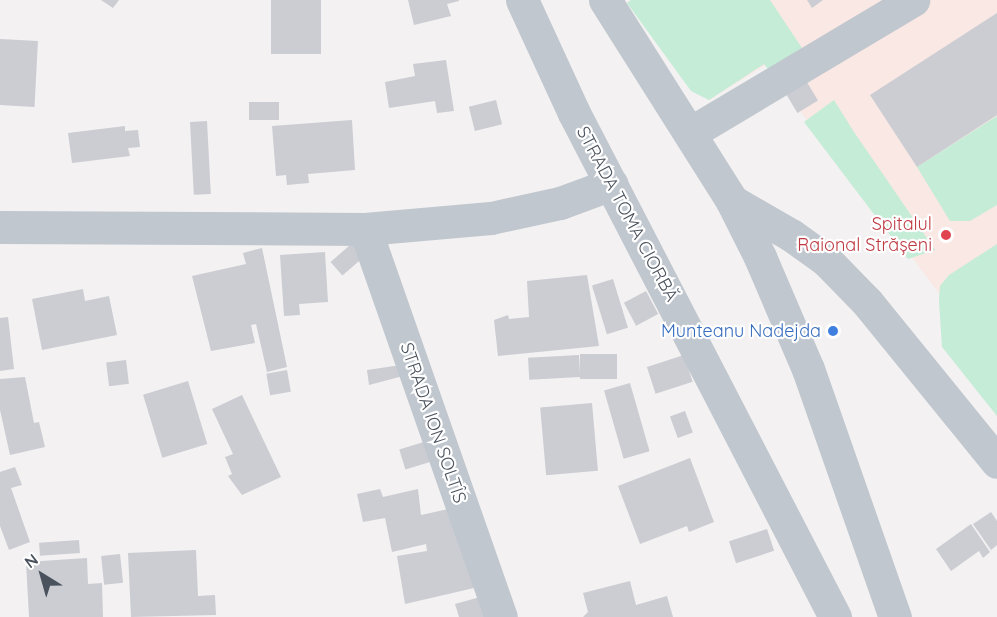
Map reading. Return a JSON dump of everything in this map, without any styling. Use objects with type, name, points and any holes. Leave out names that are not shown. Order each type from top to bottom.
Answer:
[{"type":"street","name":"STRADA TOMA CIORBĂ","points":[[522,0],[612,184],[835,617]]},
{"type":"street","points":[[605,0],[732,201],[808,369],[895,617]]},
{"type":"street","points":[[690,134],[913,0]]},
{"type":"street","points":[[0,227],[365,229],[491,218],[560,203],[612,184]]},
{"type":"street","points":[[732,201],[791,235],[826,260],[867,302],[997,462]]},
{"type":"street","name":"STRADA ION SOLTÎS","points":[[365,229],[501,617]]},
{"type":"shaded area","name":"Spitalul Raional Strășeni","points":[[634,0],[997,0],[997,369],[765,65],[709,100]]},
{"type":"green space","points":[[631,0],[770,0],[802,48],[771,73],[764,64],[709,100],[691,91],[627,3]]},
{"type":"green space","points":[[834,100],[935,250],[908,259],[804,122]]},
{"type":"green space","points":[[997,116],[997,205],[970,221],[950,221],[917,167]]},
{"type":"green space","points":[[997,244],[997,416],[942,347],[939,300],[940,286],[949,275]]},
{"type":"building","points":[[101,0],[119,0],[113,8]]},
{"type":"building","points":[[271,0],[321,0],[321,54],[271,54]]},
{"type":"building","points":[[408,0],[459,1],[447,4],[451,16],[414,25]]},
{"type":"building","points":[[807,0],[823,0],[812,8]]},
{"type":"building","points":[[997,13],[997,115],[917,167],[870,95]]},
{"type":"building","points":[[0,39],[38,41],[34,107],[0,105]]},
{"type":"building","points":[[446,60],[454,111],[437,113],[435,101],[389,108],[385,82],[415,76],[413,64]]},
{"type":"building","points":[[802,74],[818,101],[797,113],[781,86]]},
{"type":"building","points":[[496,100],[502,124],[475,131],[469,107]]},
{"type":"building","points":[[249,102],[279,102],[279,120],[249,120]]},
{"type":"building","points":[[352,120],[355,170],[308,174],[309,183],[287,185],[286,175],[276,176],[272,126]]},
{"type":"building","points":[[207,121],[211,194],[194,195],[190,122]]},
{"type":"building","points":[[125,126],[125,131],[138,130],[140,147],[128,148],[130,156],[72,163],[68,133]]},
{"type":"building","points":[[357,239],[369,253],[342,276],[331,262]]},
{"type":"building","points":[[262,248],[287,367],[267,372],[256,324],[251,325],[255,343],[211,351],[192,276],[246,264],[243,253]]},
{"type":"building","points":[[325,252],[328,302],[299,304],[300,315],[284,316],[280,255]]},
{"type":"building","points":[[587,275],[599,346],[498,356],[494,320],[508,315],[509,319],[529,317],[527,281]]},
{"type":"building","points":[[613,279],[628,328],[607,334],[592,285]]},
{"type":"building","points":[[83,289],[85,301],[109,296],[117,335],[42,350],[32,299]]},
{"type":"building","points":[[646,291],[658,314],[636,326],[624,303]]},
{"type":"building","points":[[8,317],[14,369],[0,371],[0,318]]},
{"type":"building","points":[[580,354],[617,354],[617,379],[580,379]]},
{"type":"building","points":[[579,355],[580,377],[529,380],[528,358]]},
{"type":"building","points":[[684,355],[693,382],[656,394],[647,367]]},
{"type":"building","points":[[126,360],[129,384],[109,386],[106,362]]},
{"type":"building","points":[[401,365],[403,376],[369,385],[367,370]]},
{"type":"building","points":[[287,370],[291,392],[270,395],[266,374]]},
{"type":"building","points":[[25,377],[34,423],[39,422],[45,447],[10,455],[0,410],[0,379]]},
{"type":"building","points":[[188,381],[207,444],[162,458],[143,395]]},
{"type":"building","points":[[630,383],[650,451],[624,459],[604,390]]},
{"type":"building","points":[[242,395],[281,477],[242,495],[228,476],[232,474],[225,457],[233,454],[212,409]]},
{"type":"building","points":[[592,403],[598,471],[546,475],[540,408]]},
{"type":"building","points":[[685,411],[693,433],[678,438],[670,416]]},
{"type":"building","points":[[427,441],[433,461],[405,470],[399,449]]},
{"type":"building","points":[[690,458],[714,522],[689,532],[687,526],[640,544],[618,486]]},
{"type":"building","points":[[15,467],[22,485],[11,488],[30,542],[9,550],[0,526],[0,472]]},
{"type":"building","points":[[380,489],[383,497],[418,489],[421,515],[453,508],[474,588],[405,604],[397,556],[427,551],[426,544],[392,552],[385,518],[363,522],[357,494]]},
{"type":"building","points":[[991,512],[997,521],[997,545],[991,550],[973,524]]},
{"type":"building","points":[[971,524],[990,552],[983,558],[979,551],[951,571],[936,549]]},
{"type":"building","points":[[767,529],[774,551],[736,563],[729,541]]},
{"type":"building","points":[[79,540],[80,553],[40,556],[39,543]]},
{"type":"building","points":[[196,550],[198,596],[215,595],[216,615],[131,617],[128,553]]},
{"type":"building","points":[[120,554],[123,583],[104,585],[101,556]]},
{"type":"building","points":[[87,558],[88,584],[102,583],[103,617],[29,617],[26,562]]},
{"type":"building","points":[[630,581],[636,605],[667,596],[673,617],[583,617],[588,612],[583,593]]},
{"type":"building","points":[[480,597],[486,617],[459,617],[455,604]]},
{"type":"place","name":"Spitalul Raional Strășeni","points":[[946,235]]},
{"type":"place","name":"Munteanu Nadejda","points":[[833,331]]}]
